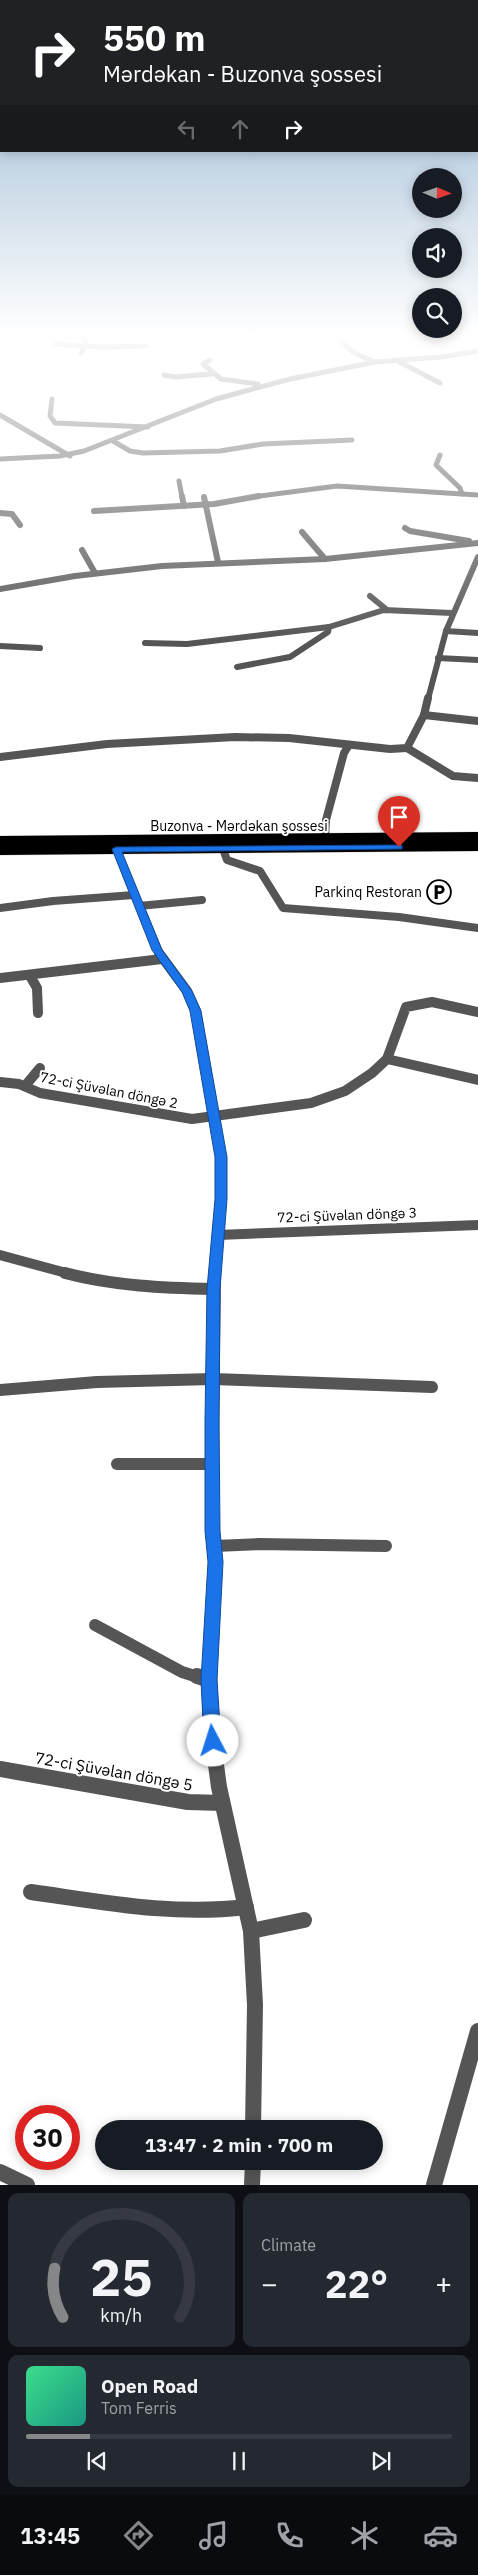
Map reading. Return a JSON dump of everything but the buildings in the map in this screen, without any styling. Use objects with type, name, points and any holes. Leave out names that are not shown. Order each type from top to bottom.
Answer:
[{"type":"main road","name":"Buzonva - Mərdəkan şossesi","points":[[0,841],[478,837]]},
{"type":"main road","points":[[0,850],[478,846]]},
{"type":"street","points":[[40,438],[75,460]]},
{"type":"street","points":[[0,459],[68,455],[121,438]]},
{"type":"street","points":[[113,441],[130,451],[143,452],[220,451],[263,444],[352,440]]},
{"type":"street","points":[[440,455],[436,465],[460,488],[462,494]]},
{"type":"street","points":[[179,481],[184,506]]},
{"type":"street","points":[[289,483],[297,490]]},
{"type":"street","points":[[94,511],[205,505],[297,490],[361,487],[478,495]]},
{"type":"street","points":[[204,497],[218,562]]},
{"type":"street","points":[[0,513],[12,514],[20,525]]},
{"type":"street","points":[[405,528],[410,531],[459,538],[475,543]]},
{"type":"street","points":[[302,532],[325,559]]},
{"type":"street","points":[[0,588],[95,573],[218,562],[325,559],[475,543]]},
{"type":"street","points":[[82,550],[95,573]]},
{"type":"street","points":[[407,748],[424,714],[452,613],[478,557]]},
{"type":"street","points":[[370,596],[387,610]]},
{"type":"street","points":[[145,643],[187,644],[329,627],[387,610],[452,613]]},
{"type":"street","points":[[237,667],[290,657],[328,632],[329,627]]},
{"type":"street","points":[[446,631],[478,633]]},
{"type":"street","points":[[0,646],[40,648]]},
{"type":"street","points":[[438,658],[478,660]]},
{"type":"street","points":[[424,714],[478,722]]},
{"type":"street","points":[[0,757],[107,744],[228,737],[289,738],[390,749],[407,748],[453,776],[478,778]]},
{"type":"street","points":[[325,839],[326,820],[344,754],[349,745]]},
{"type":"street","points":[[116,849],[162,959],[187,991],[196,1011],[221,1170],[214,1289],[212,1464],[214,1546],[209,1680],[213,1741],[222,1803],[252,1931],[256,1997],[253,2120]]},
{"type":"street","points":[[223,849],[227,860],[260,871],[283,908],[400,917],[478,928]]},
{"type":"street","points":[[0,908],[53,901],[202,900]]},
{"type":"street","points":[[0,978],[30,976],[162,959]]},
{"type":"street","points":[[30,976],[37,988],[38,1013]]},
{"type":"street","points":[[478,1012],[433,1003],[414,1004],[406,1007],[387,1060],[478,1080]]},
{"type":"street","name":"72-ci Şüvəlan döngə 2","points":[[0,1082],[11,1082],[40,1093],[192,1119],[328,1099],[345,1091],[372,1073],[387,1060]]},
{"type":"street","points":[[25,1086],[40,1068]]},
{"type":"street","name":"72-ci Şüvəlan döngə 3","points":[[218,1235],[478,1225]]},
{"type":"street","points":[[0,1255],[95,1281],[160,1288],[214,1289]]},
{"type":"street","points":[[0,1390],[106,1382],[213,1379],[432,1387]]},
{"type":"street","points":[[117,1464],[212,1464]]},
{"type":"street","points":[[214,1546],[259,1544],[386,1546]]},
{"type":"street","points":[[95,1625],[182,1672],[209,1680]]},
{"type":"street","name":"72-ci Şüvəlan döngə 5","points":[[0,1769],[188,1802],[222,1803]]},
{"type":"street","points":[[31,1892],[190,1912],[220,1911],[246,1907]]},
{"type":"street","points":[[252,1931],[304,1920]]},
{"type":"street","points":[[434,2185],[478,2031]]},
{"type":"street","points":[[252,2185],[253,2170]]},
{"type":"street","points":[[0,2172],[27,2185]]},
{"type":"place","name":"Parkinq Restoran","points":[[439,892]]},
{"type":"route","points":[[213,1741],[209,1701],[215,1562],[212,1531],[212,1420],[214,1289],[221,1199],[221,1157],[198,1019],[193,1002],[157,950],[116,849],[399,847]]}]
